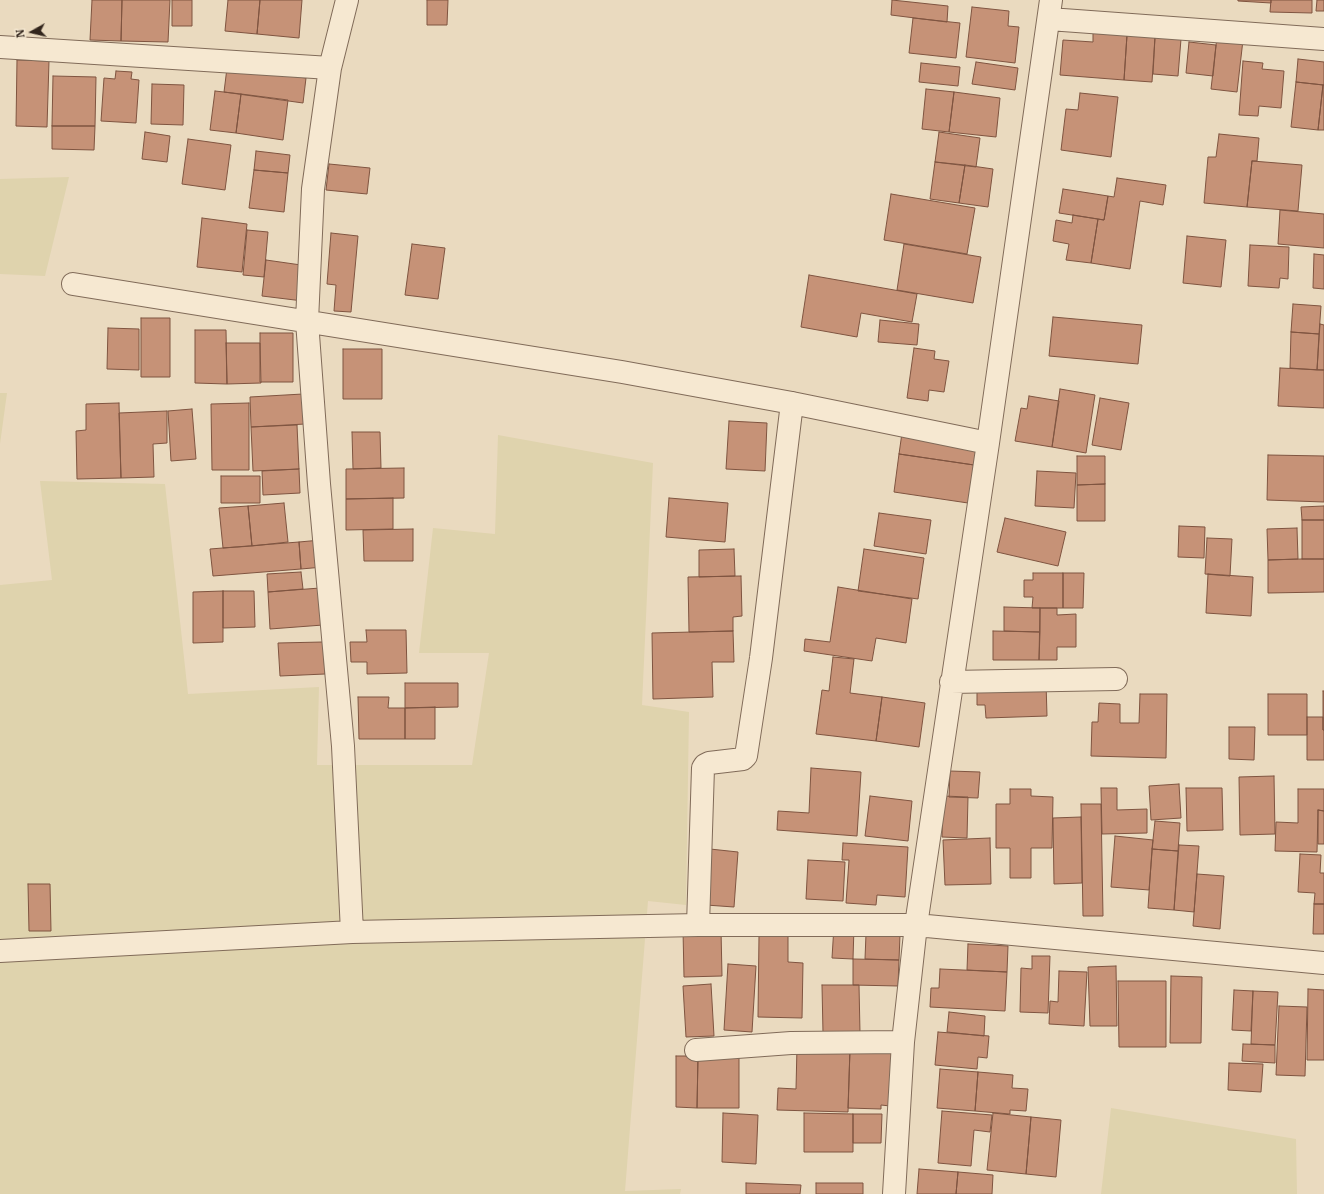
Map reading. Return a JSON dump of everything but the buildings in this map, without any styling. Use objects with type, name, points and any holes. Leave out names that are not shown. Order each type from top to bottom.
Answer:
[{"type":"street","points":[[347,0],[330,68],[313,189],[308,321],[319,484],[343,746],[352,932]]},
{"type":"street","points":[[894,1194],[903,1042],[916,925],[951,682],[988,443],[1050,9],[1324,39]]},
{"type":"street","points":[[0,47],[330,68]]},
{"type":"street","points":[[73,284],[622,372],[792,403],[988,443]]},
{"type":"street","points":[[698,925],[703,768],[709,763],[743,759],[746,756],[761,658],[792,403]]},
{"type":"street","points":[[951,682],[1116,679]]},
{"type":"street","points":[[0,951],[352,932],[698,925],[916,925],[1324,963]]},
{"type":"street","points":[[696,1050],[791,1042],[903,1042]]},
{"type":"shaded area","points":[[69,177],[45,276],[0,274],[0,179]]},
{"type":"shaded area","points":[[0,393],[7,393],[0,444]]},
{"type":"shaded area","points":[[498,435],[653,463],[642,705],[689,712],[686,905],[648,901],[625,1191],[681,1189],[680,1194],[0,1194],[0,585],[52,580],[40,481],[165,484],[188,694],[319,687],[317,765],[472,765],[489,653],[419,653],[433,528],[495,534]]},
{"type":"shaded area","points":[[1111,1108],[1296,1139],[1297,1194],[1101,1194]]}]
